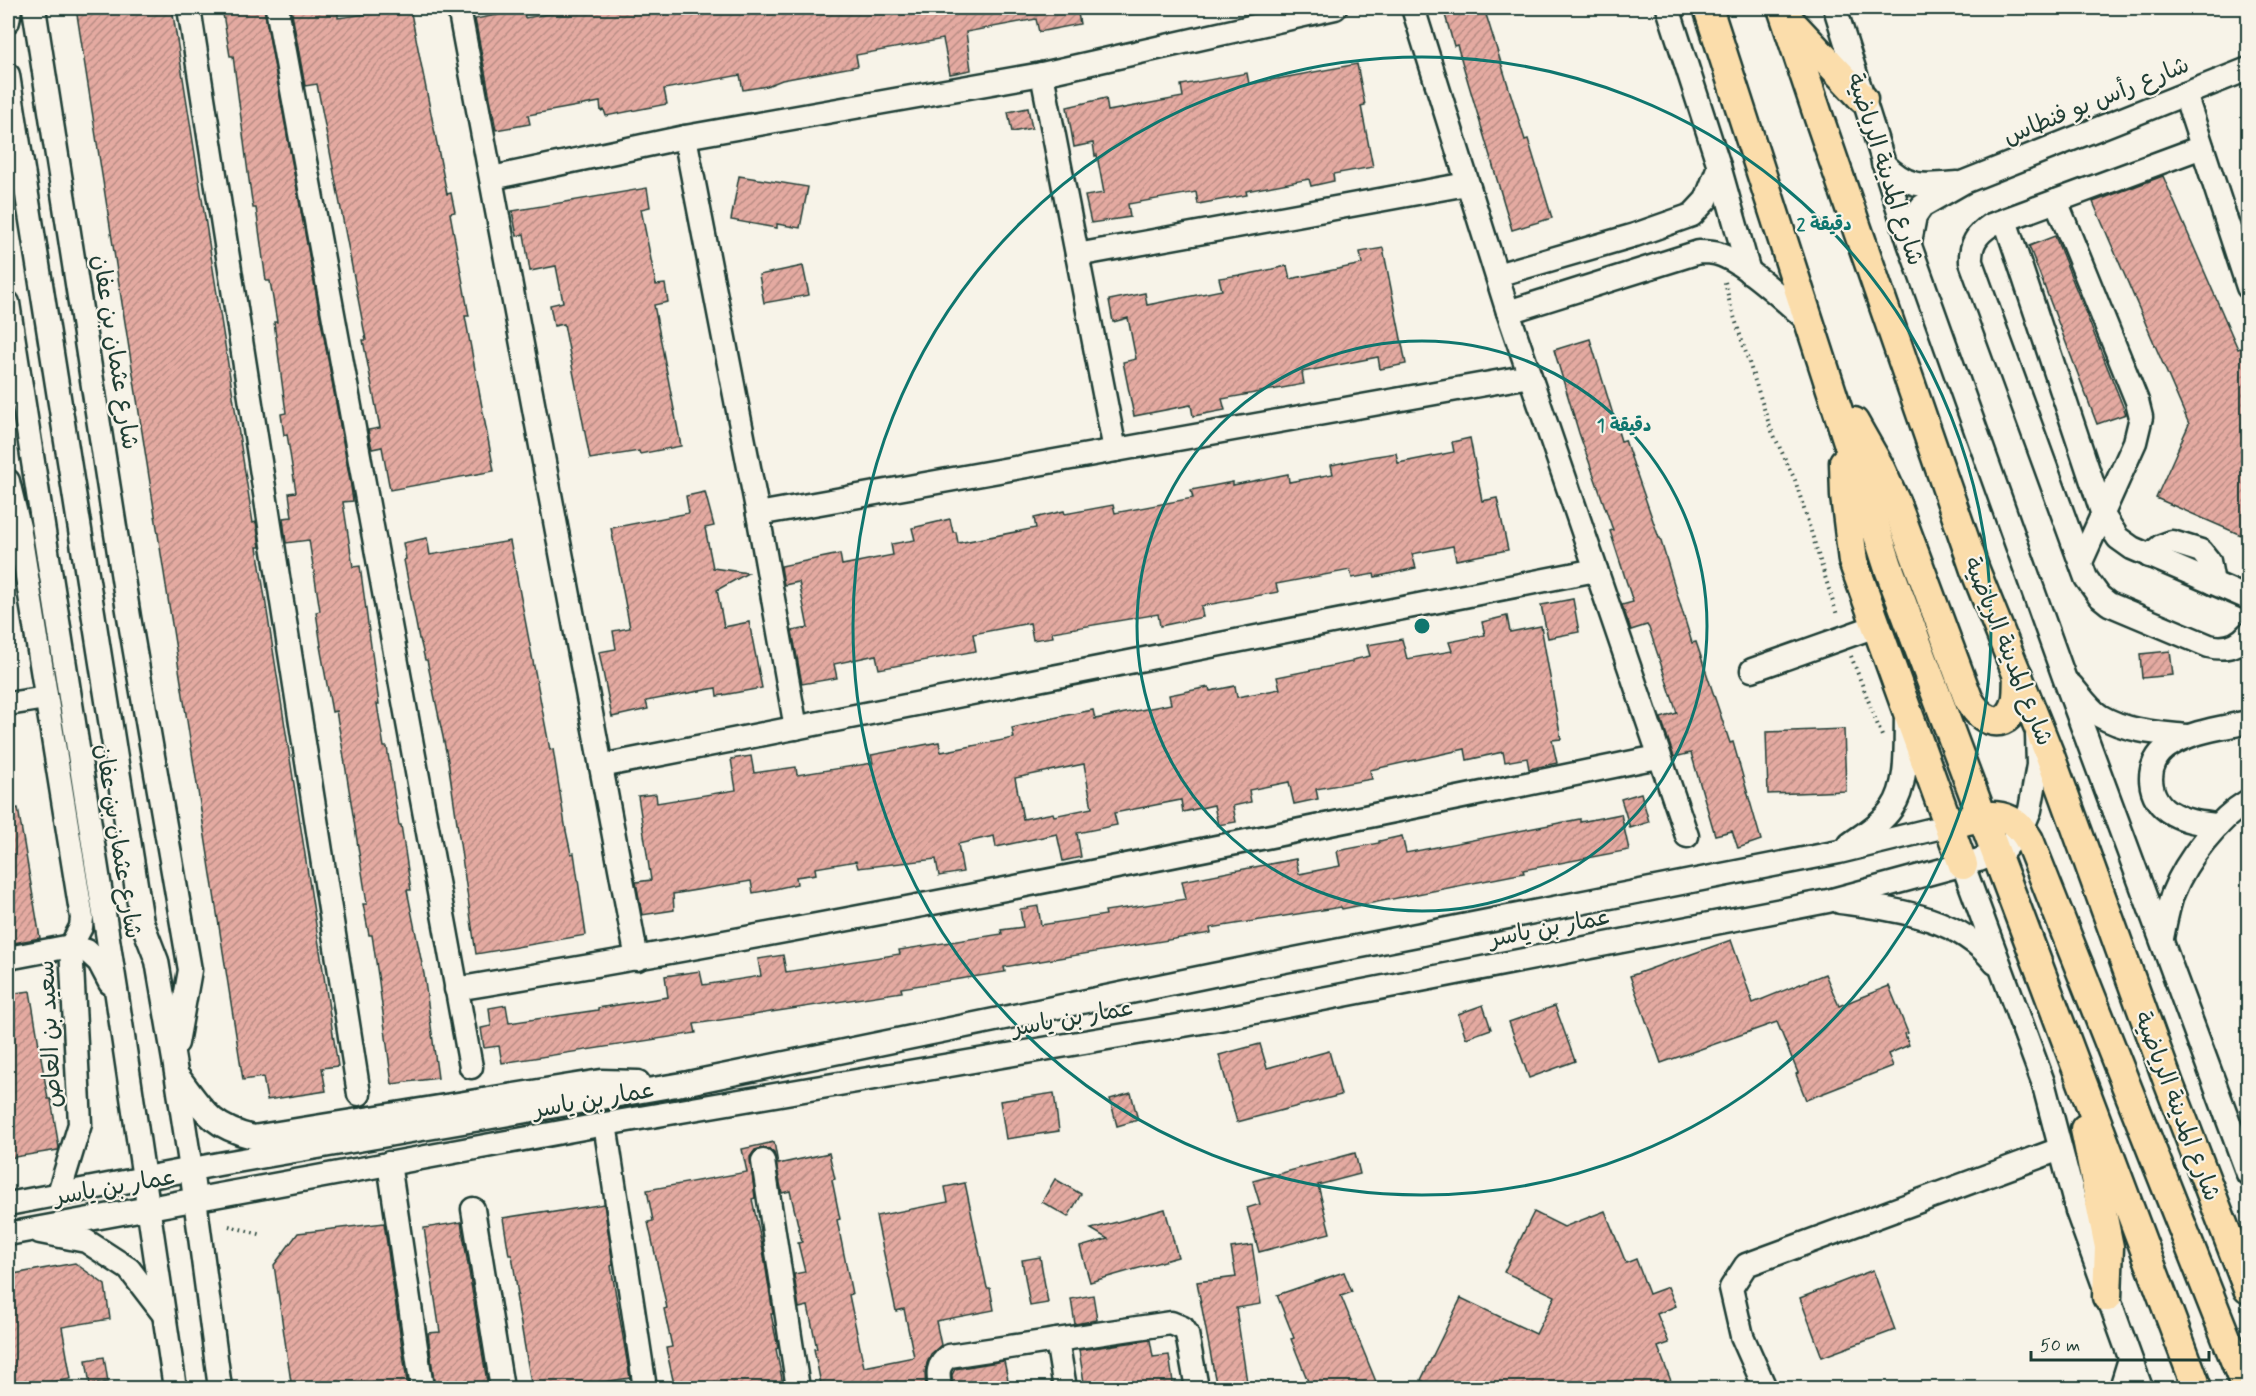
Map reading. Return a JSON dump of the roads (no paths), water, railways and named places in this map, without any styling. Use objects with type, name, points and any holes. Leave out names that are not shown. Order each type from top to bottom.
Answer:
[{"type":"main road","points":[[1708,8],[1888,566],[2197,1389]]},
{"type":"main road","points":[[1784,12],[1863,99]]},
{"type":"main road","name":"شارع المدينة الرياضية","points":[[1784,12],[1976,570],[2036,720],[2199,1164],[2248,1289]]},
{"type":"main road","points":[[1825,374],[1875,459],[1895,501],[1968,698],[1976,712],[1989,720],[2007,717],[2016,700],[2018,675]]},
{"type":"main road","points":[[1844,427],[1845,496],[1849,539],[1858,578],[1964,865]]},
{"type":"main road","points":[[1950,825],[1982,816],[2004,818],[2022,829],[2029,840],[2246,1389]]},
{"type":"main road","points":[[2071,1056],[2109,1247],[2107,1297]]},
{"type":"main road","points":[[2199,1164],[2248,1241]]},
{"type":"street","points":[[8,21],[10,8]]},
{"type":"street","name":"شارع عثمان بن عفان","points":[[34,8],[129,617],[190,970],[175,1066]]},
{"type":"street","points":[[189,8],[360,1094]]},
{"type":"street","points":[[277,8],[471,1067]]},
{"type":"street","points":[[459,8],[637,959]]},
{"type":"street","points":[[492,178],[685,137],[1042,74],[1335,8]]},
{"type":"street","points":[[1413,8],[1508,312],[1658,757],[1687,836]]},
{"type":"street","points":[[1668,8],[1719,166],[1749,273]]},
{"type":"street","name":"شارع المدينة الرياضية","points":[[1835,8],[1909,243],[2064,677],[2248,1174]]},
{"type":"street","name":"شارع رأس بو فنطاس","points":[[1909,243],[1918,211],[1928,202],[1964,182],[2248,69]]},
{"type":"street","points":[[1042,74],[1114,450]]},
{"type":"street","name":"شارع عثمان بن عفان","points":[[8,75],[142,922],[157,960],[175,1066],[220,1389]]},
{"type":"street","points":[[2185,94],[2248,287]]},
{"type":"street","points":[[685,137],[758,514],[796,728]]},
{"type":"street","points":[[2202,147],[1991,225],[1976,238],[1972,246],[1971,262],[2086,578],[2098,596],[2121,610],[2217,648],[2233,646],[2241,642],[2248,633]]},
{"type":"street","name":"شارع رأس بو فنطاس","points":[[1883,162],[1897,177],[1911,183],[1929,185],[1964,182]]},
{"type":"street","points":[[1497,275],[1635,235],[1692,215],[1706,200],[1719,166]]},
{"type":"street","points":[[1077,255],[1467,184]]},
{"type":"street","points":[[2056,201],[2140,408],[2140,425],[2135,442],[2081,562]]},
{"type":"street","points":[[2005,220],[2103,515],[2118,537],[2132,548],[2248,598]]},
{"type":"street","points":[[1508,312],[1699,252],[1719,254],[1749,273],[1808,321]]},
{"type":"street","name":"شارع عثمان بن عفان","points":[[8,303],[16,416],[38,495],[117,996],[175,1389]]},
{"type":"street","points":[[758,514],[1530,375]]},
{"type":"street","name":"سعيد بن العاص","points":[[8,481],[19,527],[80,894],[82,918],[81,927],[71,946],[80,1124],[60,1193]]},
{"type":"street","points":[[19,527],[38,495]]},
{"type":"street","points":[[601,766],[1596,570]]},
{"type":"street","points":[[1752,670],[1876,626]]},
{"type":"street","points":[[2064,677],[2099,715],[2120,725],[2188,736]]},
{"type":"street","points":[[8,704],[46,698]]},
{"type":"street","points":[[1839,852],[1874,827],[1887,815],[1896,802],[1903,771],[1906,706]]},
{"type":"street","name":"عمار بن ياسر","points":[[17,1232],[605,1124],[1219,1019],[1828,901],[1964,865],[1997,854],[2010,844],[2022,829],[2030,810],[2037,779],[2036,720]]},
{"type":"street","points":[[2217,825],[2190,822],[2170,813],[2151,790],[2150,778],[2154,762],[2167,747],[2188,736],[2248,722]]},
{"type":"street","points":[[456,989],[637,959],[1092,874],[1658,757]]},
{"type":"street","points":[[2162,938],[2169,907],[2180,879],[2217,825],[2248,801]]},
{"type":"street","name":"عمار بن ياسر","points":[[8,1204],[191,1169],[688,1083],[1213,975],[1839,852],[1950,825]]},
{"type":"street","points":[[80,894],[95,865]]},
{"type":"street","points":[[1964,865],[2043,1082],[2077,1211],[2141,1389]]},
{"type":"street","points":[[1828,901],[1894,910],[1941,924],[1976,942],[2003,974]]},
{"type":"street","points":[[8,958],[71,946],[87,951],[99,962],[117,996]]},
{"type":"street","points":[[175,1066],[209,1118],[233,1132],[254,1137],[601,1081],[688,1083]]},
{"type":"street","points":[[605,1124],[645,1389]]},
{"type":"street","points":[[1766,1389],[1742,1336],[1731,1287],[1746,1265],[2060,1149]]},
{"type":"street","points":[[763,1161],[798,1389]]},
{"type":"street","points":[[389,1163],[422,1389]]},
{"type":"street","points":[[473,1209],[502,1389]]},
{"type":"street","points":[[17,1232],[86,1241],[129,1269],[164,1314]]},
{"type":"street","points":[[940,1389],[938,1373],[943,1360],[949,1356],[1164,1324],[1183,1328],[1189,1340],[1197,1389]]},
{"type":"street","points":[[1057,1340],[1065,1389]]},
{"type":"street","points":[[2121,1389],[2130,1359]]}]
